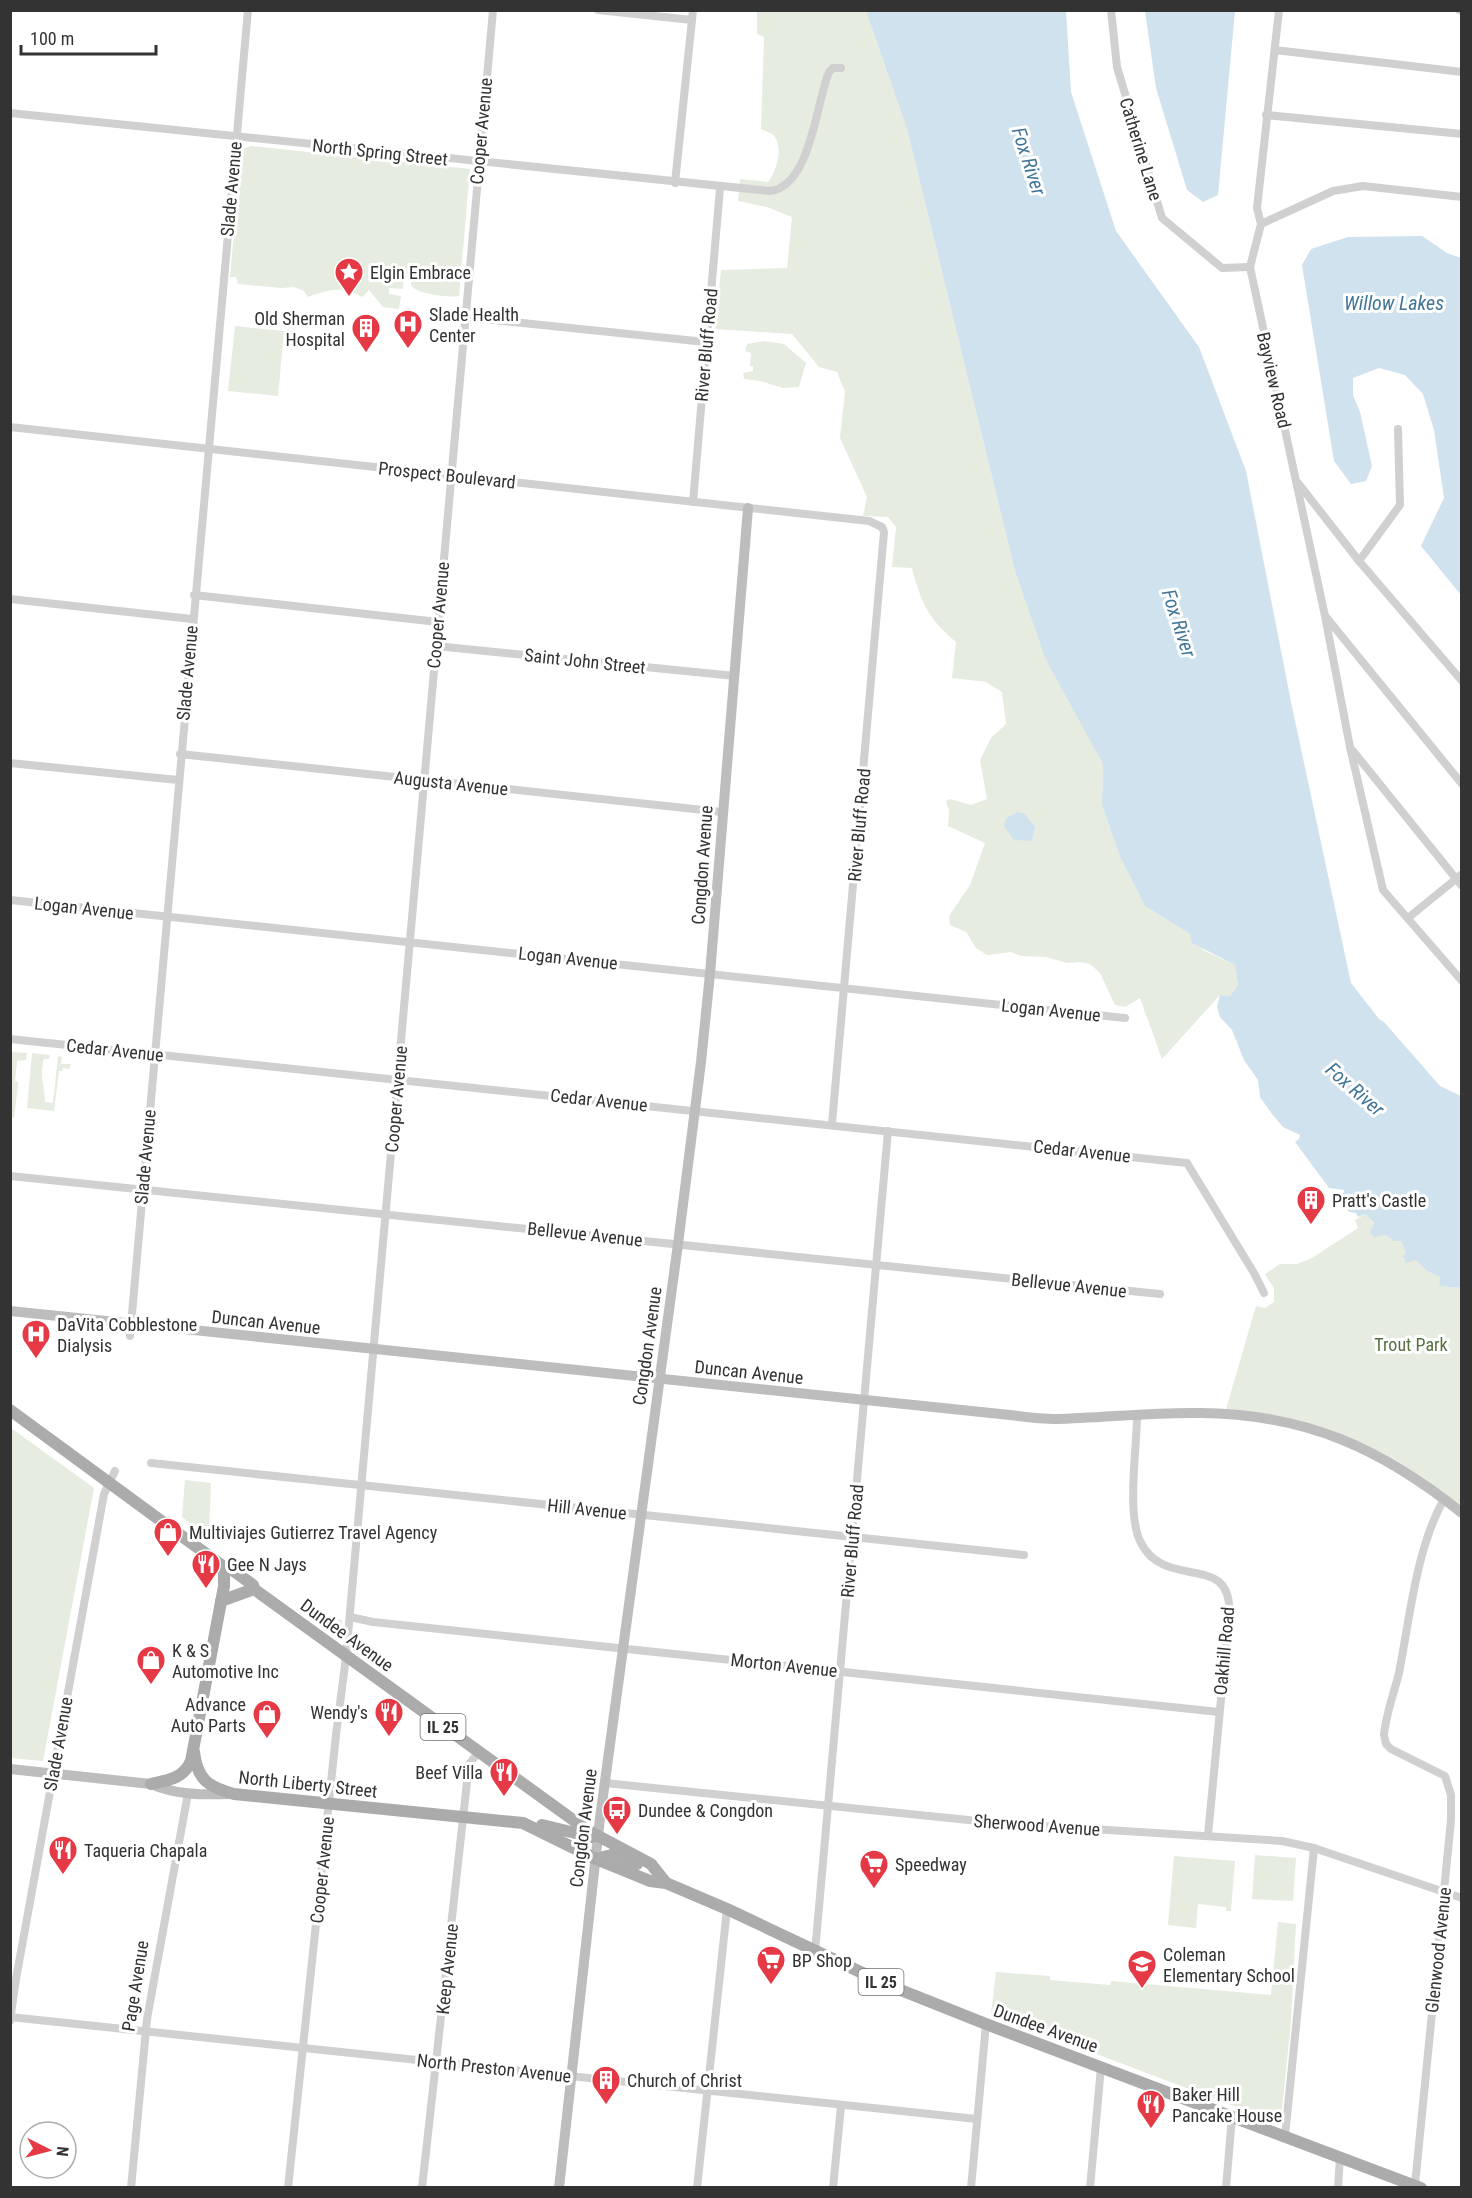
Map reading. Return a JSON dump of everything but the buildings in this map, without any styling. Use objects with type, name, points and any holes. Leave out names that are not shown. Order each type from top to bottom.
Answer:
[{"type":"main road","name":"Dundee Avenue","points":[[10,1410],[112,1476],[224,1567],[228,1567],[253,1585],[346,1657],[586,1830],[651,1864],[662,1878],[888,1985],[1418,2186]]},
{"type":"main road","points":[[151,1784],[180,1776],[190,1765],[221,1600],[224,1567]]},
{"type":"main road","points":[[221,1600],[254,1588]]},
{"type":"main road","points":[[194,1752],[198,1770],[207,1783],[234,1794]]},
{"type":"main road","name":"North Liberty Street","points":[[234,1794],[523,1823],[596,1859]]},
{"type":"main road","points":[[523,1823],[540,1824],[586,1837],[598,1836]]},
{"type":"main road","name":"Dundee Avenue","points":[[596,1859],[650,1881],[662,1878]]},
{"type":"street","name":"Slade Avenue","points":[[130,1336],[207,448],[248,10]]},
{"type":"street","name":"Cooper Avenue","points":[[288,2187],[350,1617],[493,10]]},
{"type":"street","points":[[598,10],[692,20]]},
{"type":"street","points":[[675,183],[693,10]]},
{"type":"street","name":"Catherine Lane","points":[[1111,10],[1117,67],[1162,218],[1222,268],[1250,267]]},
{"type":"street","name":"Bayview Road","points":[[1279,10],[1257,208],[1261,224],[1250,267],[1325,616],[1350,747],[1383,890],[1461,981]]},
{"type":"street","points":[[1275,50],[1461,72]]},
{"type":"street","name":"North Spring Street","points":[[10,113],[770,192],[785,186],[793,176],[805,154],[829,72],[833,68],[841,68]]},
{"type":"street","points":[[1266,115],[1461,134]]},
{"type":"street","points":[[1261,224],[1333,191],[1363,186],[1461,197]]},
{"type":"street","name":"River Bluff Road","points":[[693,502],[720,188]]},
{"type":"street","points":[[465,317],[706,342]]},
{"type":"street","name":"Prospect Boulevard","points":[[10,428],[869,521],[882,527]]},
{"type":"street","points":[[1359,561],[1400,505],[1398,429]]},
{"type":"street","points":[[1297,482],[1359,561],[1461,681]]},
{"type":"street","name":"Congdon Avenue","points":[[560,2187],[598,1836],[695,1110],[710,974],[748,508]]},
{"type":"street","name":"River Bluff Road","points":[[832,1124],[846,988],[884,532],[882,527]]},
{"type":"street","points":[[194,595],[438,622]]},
{"type":"street","points":[[10,599],[192,619]]},
{"type":"street","points":[[1325,616],[1461,784]]},
{"type":"street","name":"Saint John Street","points":[[436,646],[735,676]]},
{"type":"street","points":[[1350,747],[1458,876],[1461,886]]},
{"type":"street","name":"Augusta Avenue","points":[[180,754],[722,812]]},
{"type":"street","points":[[10,763],[178,780]]},
{"type":"street","points":[[1408,918],[1458,876]]},
{"type":"street","name":"Logan Avenue","points":[[10,900],[1125,1018]]},
{"type":"street","name":"Cedar Avenue","points":[[10,1039],[1187,1162],[1264,1293]]},
{"type":"street","name":"River Bluff Road","points":[[815,1952],[888,1131]]},
{"type":"street","name":"Bellevue Avenue","points":[[10,1176],[1160,1294]]},
{"type":"street","name":"Duncan Avenue","points":[[10,1311],[1053,1419],[1200,1413],[1265,1418],[1306,1427],[1347,1441],[1387,1460],[1419,1480],[1461,1513]]},
{"type":"street","name":"Oakhill Road","points":[[1137,1415],[1134,1510],[1135,1530],[1139,1541],[1149,1556],[1161,1565],[1216,1579],[1224,1587],[1228,1597],[1229,1609],[1208,1835]]},
{"type":"street","name":"Hill Avenue","points":[[151,1463],[1024,1555]]},
{"type":"street","name":"Slade Avenue","points":[[11,2018],[18,1968],[104,1494],[112,1476]]},
{"type":"street","name":"Glenwood Avenue","points":[[1418,2186],[1452,1811],[1445,1776],[1390,1749],[1386,1744],[1385,1726],[1428,1536],[1444,1499]]},
{"type":"street","name":"Morton Avenue","points":[[350,1617],[383,1623],[1219,1712]]},
{"type":"street","name":"Keep Avenue","points":[[422,2187],[470,1764],[478,1753]]},
{"type":"street","name":"North Liberty Street","points":[[10,1769],[151,1784],[162,1789],[188,1793],[234,1794]]},
{"type":"street","name":"Sherwood Avenue","points":[[605,1783],[1022,1825],[1282,1841],[1314,1848],[1461,1898]]},
{"type":"street","name":"Page Avenue","points":[[131,2187],[145,2031],[188,1793]]},
{"type":"street","points":[[1285,2136],[1314,1848]]},
{"type":"street","points":[[696,2187],[727,1909]]},
{"type":"street","name":"North Preston Avenue","points":[[11,2018],[977,2120]]},
{"type":"street","points":[[971,2187],[986,2024]]},
{"type":"street","points":[[1090,2187],[1101,2067]]},
{"type":"street","points":[[833,2187],[841,2106]]},
{"type":"street","points":[[1226,2187],[1232,2117]]},
{"type":"street","points":[[1338,2187],[1340,2157]]},
{"type":"green space","points":[[757,11],[866,11],[907,129],[1015,571],[1076,713],[1103,764],[1102,805],[1120,857],[1145,906],[1190,934],[1203,950],[1235,965],[1238,985],[1230,996],[1220,995],[1162,1059],[1140,998],[1125,1007],[1115,1005],[1100,973],[1090,964],[1067,963],[1046,957],[1021,956],[1011,952],[987,955],[976,948],[966,932],[950,925],[949,916],[970,885],[985,843],[948,826],[949,810],[946,801],[950,799],[971,805],[987,799],[980,760],[991,738],[1006,724],[1002,692],[986,682],[952,678],[956,642],[946,634],[927,609],[912,568],[892,567],[896,527],[888,517],[863,516],[867,497],[840,438],[845,392],[837,372],[819,367],[792,334],[715,329],[721,270],[787,268],[792,217],[767,207],[738,201],[740,179],[768,182],[774,173],[779,153],[774,136],[761,129],[764,37],[757,34]]},
{"type":"green space","points":[[251,146],[470,169],[459,296],[441,296],[419,291],[411,285],[411,277],[404,276],[403,289],[389,288],[389,294],[401,296],[399,309],[383,307],[369,290],[362,297],[348,291],[335,290],[308,297],[304,291],[294,287],[238,284],[236,277],[230,277],[241,154],[243,149]]},
{"type":"green space","points":[[235,326],[284,331],[278,396],[228,391]]},
{"type":"green space","points":[[764,341],[784,344],[806,363],[799,387],[783,388],[744,379],[743,373],[753,371],[753,366],[750,366],[751,353],[745,351],[747,344]]},
{"type":"green space","points":[[10,1052],[27,1053],[26,1060],[17,1061],[15,1081],[18,1082],[18,1086],[14,1118],[11,1117]]},
{"type":"green space","points":[[32,1053],[50,1055],[49,1059],[44,1059],[43,1065],[45,1102],[53,1103],[58,1056],[62,1057],[61,1064],[71,1064],[69,1069],[63,1068],[59,1071],[54,1111],[27,1108]]},
{"type":"green space","name":"Trout Park","points":[[1365,1214],[1390,1239],[1401,1241],[1406,1254],[1416,1259],[1427,1271],[1440,1277],[1439,1286],[1461,1288],[1461,1507],[1410,1469],[1360,1442],[1317,1426],[1226,1409],[1256,1306],[1265,1308],[1274,1302],[1274,1288],[1265,1274],[1280,1264],[1297,1264],[1312,1258],[1358,1228],[1355,1220]]},
{"type":"green space","points":[[11,1428],[94,1488],[43,1761],[11,1758]]},
{"type":"green space","points":[[185,1480],[211,1483],[209,1538],[182,1517]]},
{"type":"green space","points":[[310,1617],[342,1620],[341,1639]]},
{"type":"green space","points":[[1255,1855],[1296,1858],[1293,1901],[1252,1899]]},
{"type":"green space","points":[[1174,1856],[1235,1861],[1231,1911],[1226,1911],[1226,1907],[1198,1904],[1196,1928],[1168,1925]]},
{"type":"green space","points":[[1278,1922],[1296,1924],[1291,2021],[1282,2110],[1277,2116],[1268,2119],[991,2014],[996,1972],[1050,1976],[1050,1980],[1110,1985],[1111,1981],[1271,1995]]},
{"type":"water","name":"Fox River","points":[[866,11],[1066,11],[1071,92],[1116,231],[1199,347],[1246,471],[1291,702],[1351,983],[1379,1019],[1440,1086],[1461,1096],[1461,1288],[1439,1286],[1440,1277],[1427,1271],[1416,1260],[1406,1263],[1403,1256],[1406,1254],[1401,1241],[1394,1241],[1385,1235],[1374,1237],[1370,1232],[1374,1223],[1365,1214],[1358,1217],[1356,1213],[1349,1212],[1338,1196],[1344,1190],[1329,1188],[1295,1142],[1300,1135],[1283,1127],[1260,1097],[1258,1080],[1244,1060],[1232,1030],[1220,1017],[1217,1007],[1220,995],[1230,996],[1238,985],[1235,965],[1192,943],[1190,934],[1145,906],[1120,857],[1102,805],[1103,764],[1046,660],[1015,571],[907,129]]},
{"type":"water","points":[[1145,11],[1235,11],[1218,195],[1203,202],[1187,190],[1156,88]]},
{"type":"water","name":"Willow Lakes","points":[[1422,236],[1447,253],[1461,258],[1461,595],[1421,546],[1444,498],[1434,430],[1423,394],[1405,375],[1379,368],[1353,378],[1353,395],[1360,412],[1372,466],[1366,481],[1351,484],[1334,461],[1302,265],[1311,249],[1348,237]]},
{"type":"water","points":[[1018,812],[1025,814],[1035,827],[1032,841],[1014,840],[1004,826],[1006,818]]},
{"type":"place","name":"Elgin Embrace","points":[[349,298]]},
{"type":"place","name":"Slade Health Center","points":[[408,350]]},
{"type":"place","name":"Old Sherman Hospital","points":[[366,354]]},
{"type":"place","name":"Pratt's Castle","points":[[1311,1226]]},
{"type":"place","name":"DaVita Cobblestone Dialysis","points":[[36,1360]]},
{"type":"place","name":"Multiviajes Gutierrez Travel Agency","points":[[168,1558]]},
{"type":"place","name":"Gee N Jays","points":[[206,1590]]},
{"type":"place","name":"K & S Automotive Inc","points":[[151,1686]]},
{"type":"place","name":"Wendy's","points":[[389,1738]]},
{"type":"place","name":"Advance Auto Parts","points":[[267,1740]]},
{"type":"place","name":"Beef Villa","points":[[504,1798]]},
{"type":"place","name":"Dundee & Congdon","points":[[617,1836]]},
{"type":"place","name":"Taqueria Chapala","points":[[63,1876]]},
{"type":"place","name":"Speedway","points":[[874,1890]]},
{"type":"place","name":"BP Shop","points":[[771,1986]]},
{"type":"place","name":"Coleman Elementary School","points":[[1142,1990]]},
{"type":"place","name":"Church of Christ","points":[[606,2106]]},
{"type":"place","name":"Baker Hill Pancake House","points":[[1151,2130]]}]
